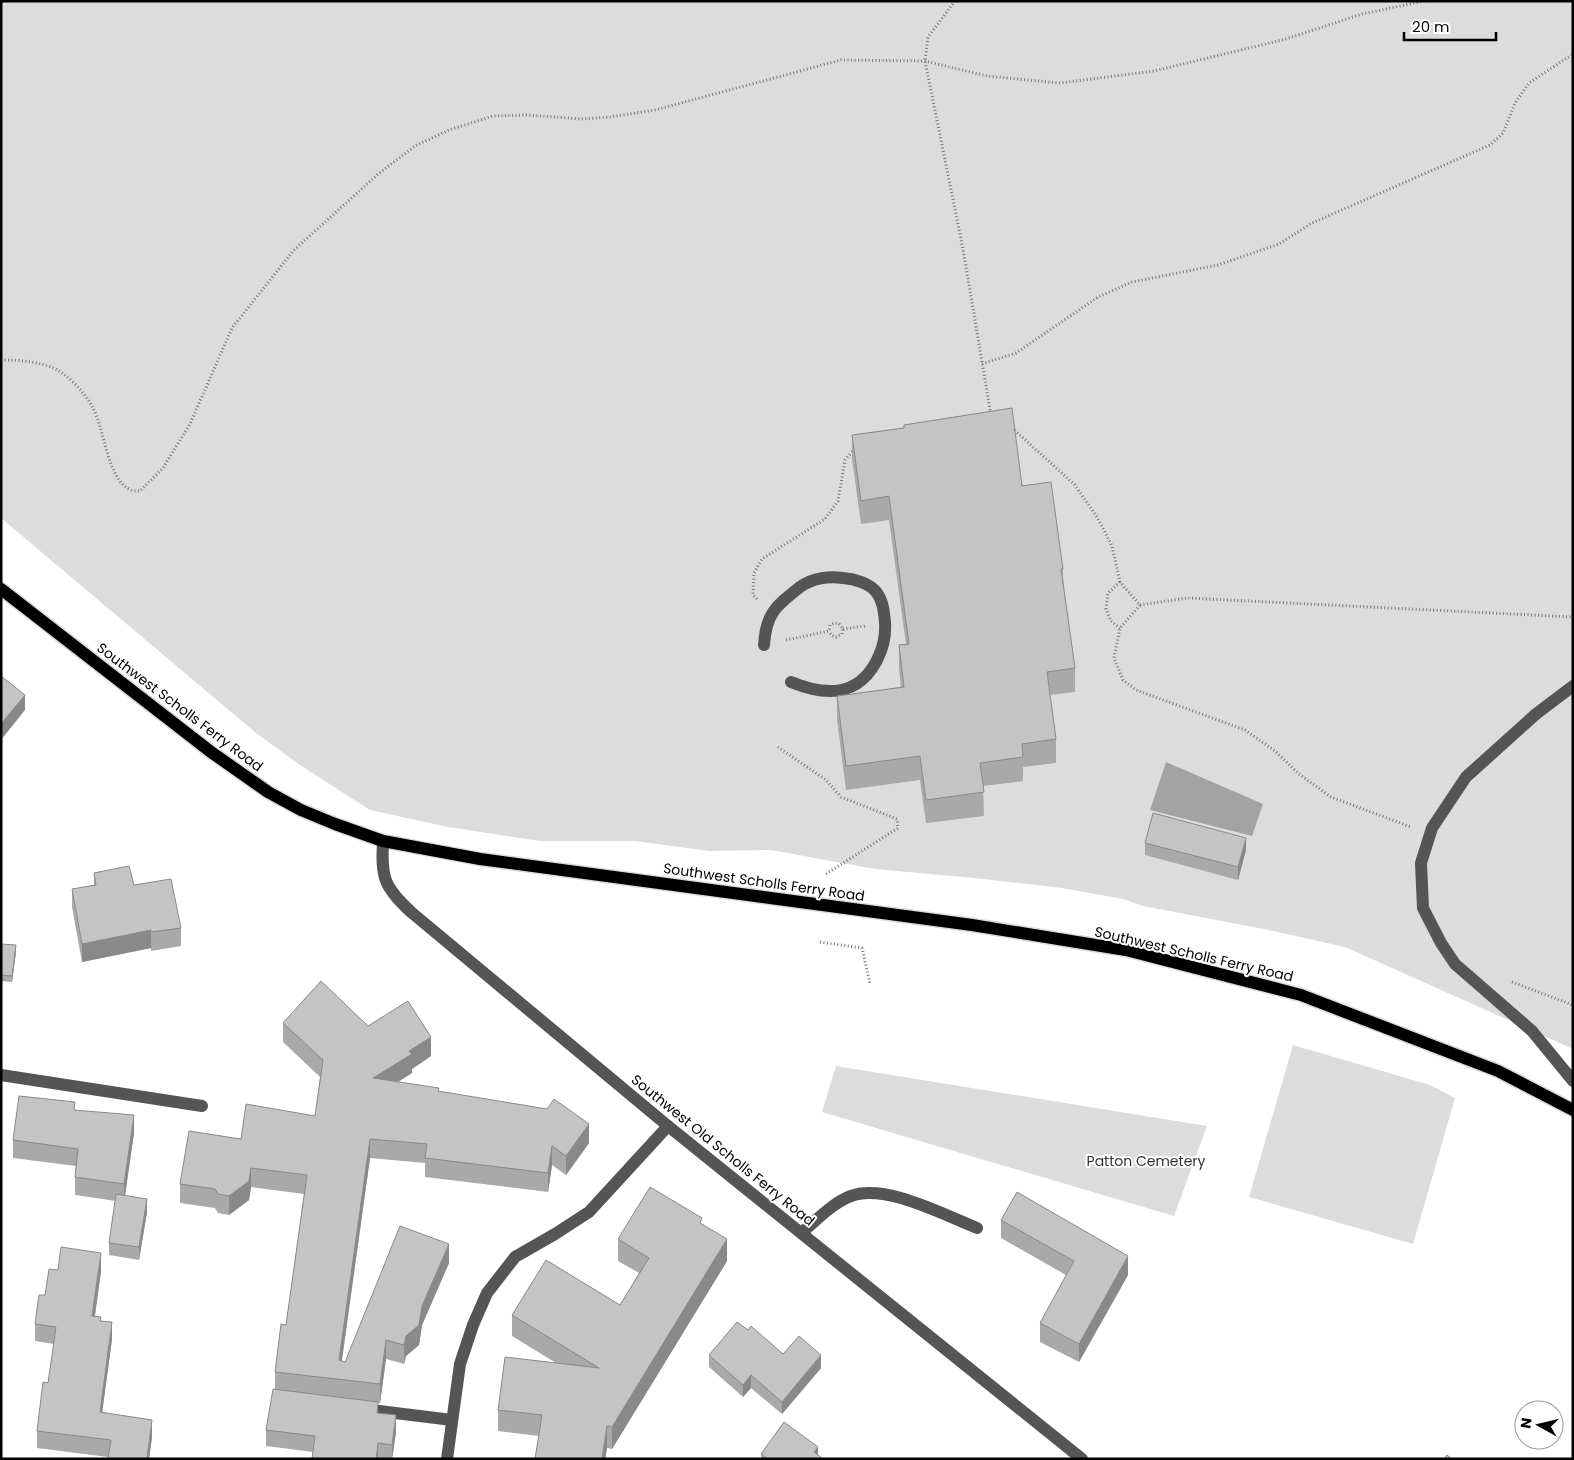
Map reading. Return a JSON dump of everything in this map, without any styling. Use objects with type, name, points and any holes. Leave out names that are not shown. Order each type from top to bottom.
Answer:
[{"type":"main road","name":"Southwest Scholls Ferry Road","points":[[1,589],[211,752],[268,792],[301,810],[383,841],[480,859],[972,925],[1126,950],[1301,995],[1498,1071],[1573,1110]]},
{"type":"street","points":[[764,645],[764,633],[770,614],[803,585],[829,576],[858,580],[877,592],[883,607],[886,633],[883,649],[869,674],[860,683],[843,690],[808,689],[791,682]]},
{"type":"street","points":[[1573,686],[1536,714],[1466,777],[1432,828],[1421,864],[1423,908],[1441,943],[1455,964],[1532,1031],[1573,1081]]},
{"type":"street","name":"Southwest Old Scholls Ferry Road","points":[[383,841],[382,868],[387,884],[396,898],[668,1126],[1082,1459]]},
{"type":"street","points":[[1,1075],[202,1106]]},
{"type":"street","points":[[446,1459],[460,1364],[473,1325],[487,1293],[515,1257],[589,1212],[668,1126]]},
{"type":"street","points":[[801,1233],[831,1208],[844,1200],[851,1196],[868,1193],[899,1197],[977,1228]]},
{"type":"street","points":[[355,1408],[452,1420]]},
{"type":"path","points":[[955,1],[928,37],[925,62],[963,249],[992,424]]},
{"type":"path","points":[[1,360],[25,360],[52,367],[74,383],[93,407],[112,467],[121,483],[130,490],[140,491],[164,468],[190,424],[232,328],[293,251],[377,175],[415,146],[449,130],[493,116],[526,115],[581,119],[656,110],[842,60],[925,62],[987,76],[1060,83],[1154,71],[1286,39],[1362,14],[1424,1]]},
{"type":"path","points":[[982,364],[1016,353],[1098,297],[1132,282],[1218,265],[1279,244],[1312,223],[1490,144],[1503,134],[1515,103],[1529,83],[1573,54]]},
{"type":"path","points":[[1011,427],[1075,485],[1097,518],[1112,546],[1120,582],[1140,605]]},
{"type":"path","points":[[770,614],[753,595],[754,573],[762,559],[826,519],[838,501],[845,460],[855,449]]},
{"type":"path","points":[[1120,582],[1108,594],[1106,609],[1111,621],[1120,628]]},
{"type":"path","points":[[1430,835],[1331,797],[1299,774],[1275,751],[1245,730],[1136,690],[1124,680],[1114,658],[1120,628],[1140,605],[1187,598],[1573,617]]},
{"type":"path","points":[[835,623],[843,628],[842,634],[836,637],[828,630],[830,625],[835,623]]},
{"type":"path","points":[[764,645],[828,630]]},
{"type":"path","points":[[778,747],[826,780],[841,797],[897,819],[898,828],[826,874]]},
{"type":"path","points":[[820,942],[862,948],[870,984]]},
{"type":"green space","points":[[1,1],[1573,1],[1573,1049],[1345,947],[1269,930],[1143,906],[1123,899],[1062,888],[875,869],[771,850],[709,851],[635,841],[540,841],[448,827],[370,810],[300,765],[256,733],[1,518]]},
{"type":"green space","points":[[1293,1045],[1430,1085],[1455,1098],[1413,1244],[1249,1197]]},
{"type":"green space","name":"Patton Cemetery","points":[[836,1066],[1207,1126],[1174,1216],[822,1112]]},
{"type":"shaded area","points":[[1166,762],[1263,804],[1252,836],[1150,810]]},
{"type":"building","points":[[1012,408],[1022,486],[1051,482],[1075,668],[1047,672],[1056,739],[1022,744],[1023,757],[980,763],[984,792],[926,800],[920,756],[846,766],[837,696],[904,687],[899,645],[909,644],[889,496],[861,501],[852,435],[904,428],[904,425]]},
{"type":"building","points":[[1,676],[25,695],[1,724]]},
{"type":"building","points":[[1153,813],[1246,838],[1238,867],[1145,843]]},
{"type":"building","points":[[129,866],[134,885],[171,879],[181,928],[151,932],[151,930],[82,944],[72,889],[96,885],[94,873]]},
{"type":"building","points":[[1,944],[16,945],[12,976],[1,975]]},
{"type":"building","points":[[321,981],[368,1026],[408,1001],[431,1037],[409,1051],[412,1054],[373,1078],[439,1088],[438,1091],[547,1109],[554,1099],[589,1124],[566,1156],[552,1146],[548,1173],[425,1158],[427,1144],[370,1139],[339,1360],[345,1362],[400,1226],[449,1244],[422,1306],[419,1325],[406,1336],[404,1345],[386,1340],[380,1384],[275,1372],[281,1324],[286,1325],[307,1175],[251,1168],[249,1181],[229,1196],[218,1194],[215,1189],[180,1184],[189,1131],[241,1139],[246,1104],[315,1116],[323,1060],[283,1023]]},
{"type":"building","points":[[19,1096],[75,1102],[74,1110],[134,1115],[124,1184],[75,1177],[78,1149],[13,1140]]},
{"type":"building","points":[[650,1187],[702,1218],[700,1223],[727,1239],[612,1427],[607,1426],[602,1459],[535,1459],[542,1415],[498,1410],[505,1357],[599,1368],[512,1315],[546,1260],[620,1305],[649,1258],[618,1239]]},
{"type":"building","points":[[1017,1192],[1128,1256],[1079,1344],[1040,1323],[1074,1261],[1001,1220]]},
{"type":"building","points":[[116,1194],[147,1199],[139,1247],[109,1243]]},
{"type":"building","points":[[61,1247],[101,1253],[92,1316],[101,1317],[100,1321],[112,1322],[100,1412],[152,1420],[147,1459],[108,1459],[111,1440],[37,1431],[43,1382],[48,1383],[56,1327],[35,1324],[39,1295],[45,1295],[49,1269],[58,1270]]},
{"type":"building","points":[[737,1322],[748,1330],[751,1326],[783,1354],[799,1336],[821,1355],[782,1402],[751,1375],[743,1385],[709,1355]]},
{"type":"building","points":[[273,1389],[378,1402],[377,1413],[396,1415],[392,1445],[378,1443],[376,1459],[312,1459],[315,1436],[266,1430]]},
{"type":"building","points":[[784,1422],[818,1447],[814,1452],[823,1459],[768,1459],[761,1454]]},
{"type":"building","points":[[1447,1455],[1452,1459],[1444,1459]]}]
